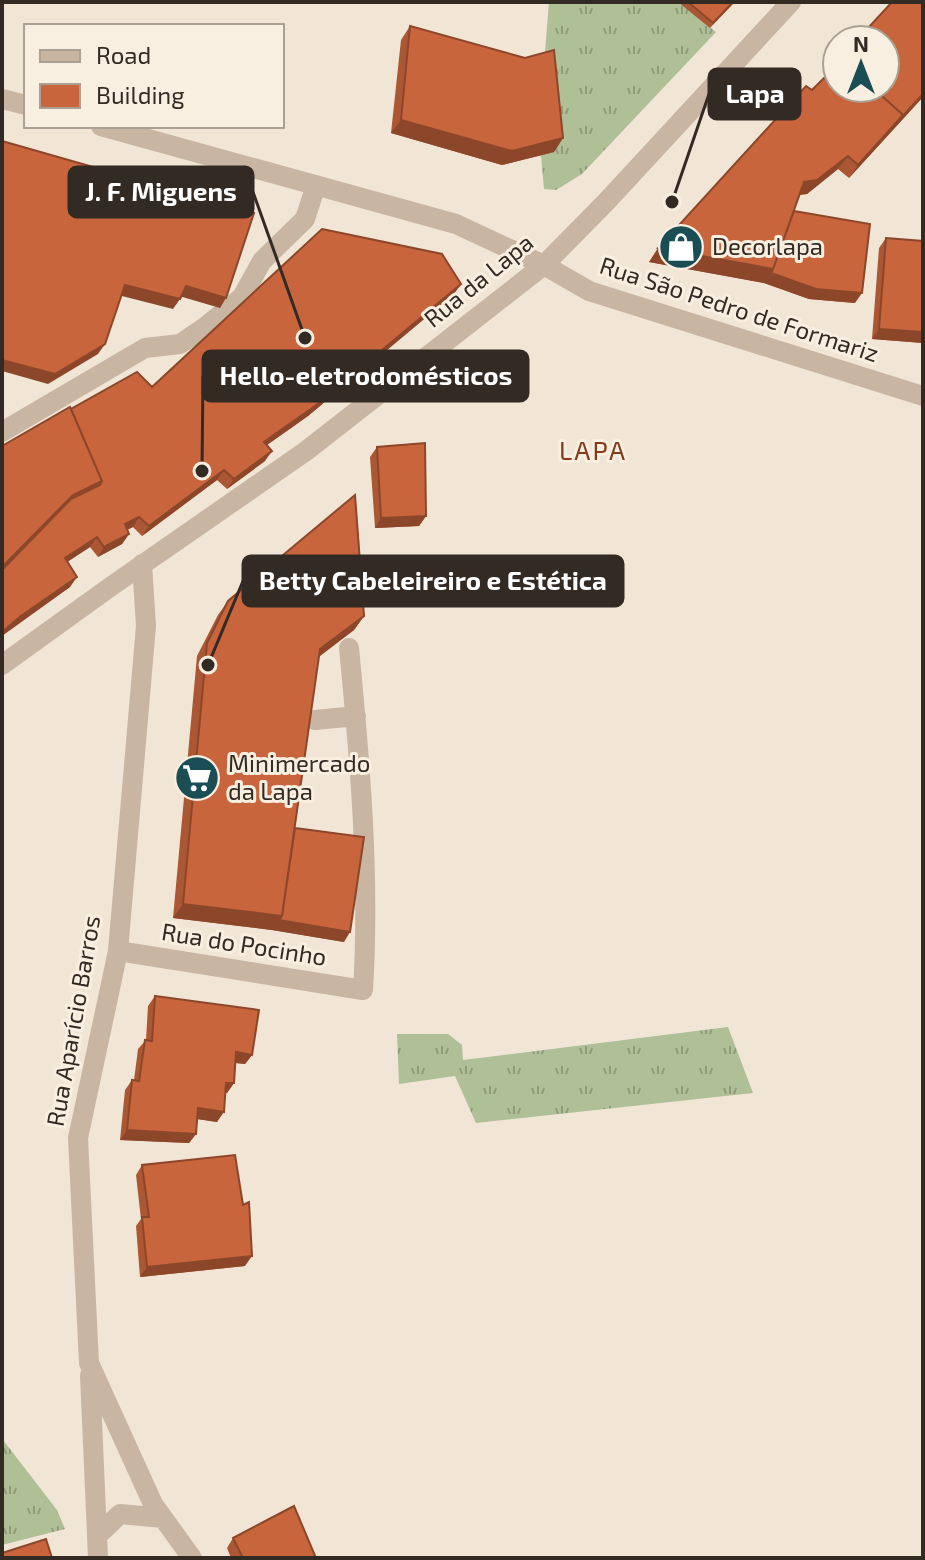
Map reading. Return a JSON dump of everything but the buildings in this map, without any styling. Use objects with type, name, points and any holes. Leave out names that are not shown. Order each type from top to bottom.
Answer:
[{"type":"street","name":"Rua da Lapa","points":[[2,665],[306,451],[544,265],[791,2]]},
{"type":"street","points":[[2,99],[24,104]]},
{"type":"street","name":"Rua São Pedro de Formariz","points":[[108,128],[456,224],[544,265],[589,291],[923,396]]},
{"type":"street","points":[[2,432],[145,348],[180,344],[205,327],[242,297],[262,261],[305,219],[316,185]]},
{"type":"street","name":"Rua Aparício Barros","points":[[142,564],[146,626],[118,951],[78,1138],[89,1363],[153,1504],[192,1558]]},
{"type":"street","points":[[315,720],[356,716],[349,648]]},
{"type":"street","name":"Rua do Pocinho","points":[[118,951],[363,990],[366,940],[364,851],[356,716]]},
{"type":"street","points":[[89,1363],[98,1558]]},
{"type":"street","points":[[97,1536],[120,1514],[163,1518]]},
{"type":"green space","points":[[549,2],[679,2],[716,32],[582,174],[556,190],[544,189],[541,155],[554,151],[544,64]]},
{"type":"green space","points":[[728,1027],[753,1093],[476,1123],[455,1076],[399,1084],[397,1034],[448,1034],[462,1045],[463,1060]]},
{"type":"green space","points":[[3,1440],[57,1510],[65,1529],[2,1545]]},
{"type":"place","name":"Lapa","points":[[672,202]]},
{"type":"place","name":"Decorlapa","points":[[681,247]]},
{"type":"place","name":"J. F. Miguens","points":[[305,338]]},
{"type":"place","name":"Hello-eletrodomésticos","points":[[202,471]]},
{"type":"place","name":"Betty Cabeleireiro e Estética","points":[[208,665]]},
{"type":"place","name":"Minimercado da Lapa","points":[[197,778]]},
{"type":"district","name":"LAPA","points":[[593,451]]}]
